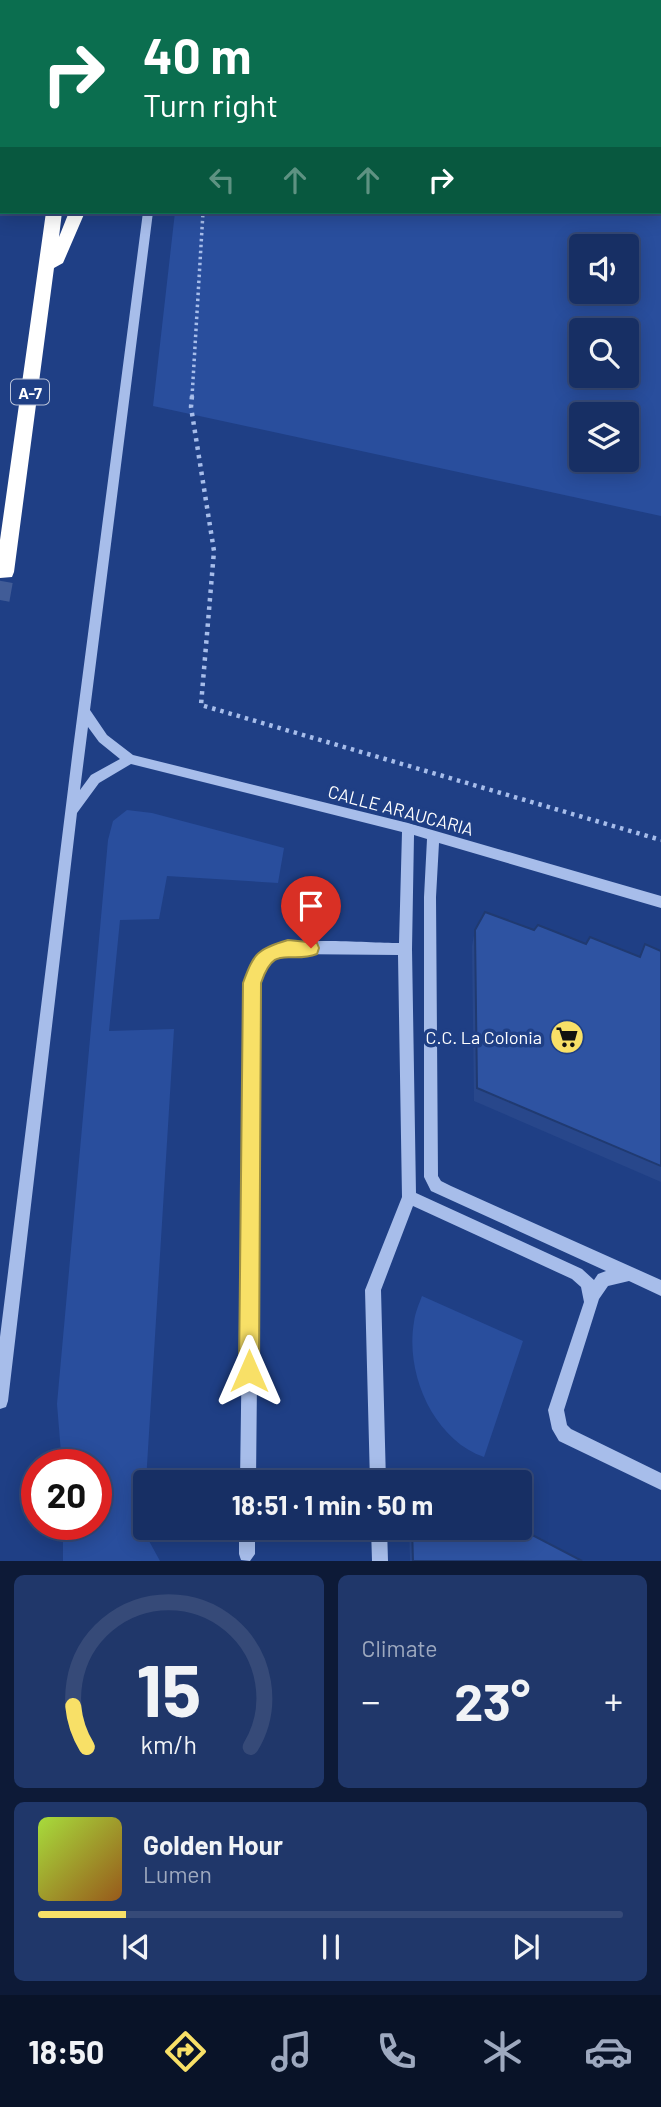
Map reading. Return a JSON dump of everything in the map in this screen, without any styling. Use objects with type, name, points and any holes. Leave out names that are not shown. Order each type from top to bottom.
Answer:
[{"type":"highway","name":"A-7","points":[[5,572],[54,214]]},
{"type":"highway","points":[[44,291],[76,214]]},
{"type":"street","points":[[0,1401],[71,813],[148,214]]},
{"type":"street","name":"CALLE ARAUCARIA","points":[[84,710],[94,729],[110,747],[130,759],[408,828],[661,902]]},
{"type":"street","points":[[71,813],[95,779],[130,759]]},
{"type":"street","points":[[378,1470],[373,1290],[409,1197],[405,949],[408,828]]},
{"type":"street","points":[[433,835],[430,897],[431,1177],[436,1186],[446,1191],[630,1274]]},
{"type":"street","points":[[248,1470],[254,972],[260,961],[269,953],[288,948],[405,949]]},
{"type":"street","points":[[409,1197],[577,1274],[588,1283],[591,1301]]},
{"type":"street","points":[[630,1274],[603,1279],[591,1301],[556,1410],[559,1429],[576,1441],[661,1482]]},
{"type":"street","points":[[247,1540],[247,1554]]},
{"type":"street","points":[[379,1540],[380,1561]]},
{"type":"lane","points":[[630,1274],[661,1288]]},
{"type":"path","points":[[203,214],[191,407],[214,551],[201,705],[661,841]]},
{"type":"shaded area","points":[[175,214],[661,214],[661,516],[153,406]]},
{"type":"shaded area","points":[[127,810],[152,813],[284,848],[278,883],[167,876],[159,919],[120,920],[109,1031],[174,1029],[147,1470],[133,1470],[133,1540],[148,1540],[160,1561],[63,1561],[63,1540],[112,1540],[112,1449],[61,1449],[57,1404],[108,840],[113,821]]},
{"type":"shaded area","points":[[422,1296],[523,1341],[484,1457],[466,1448],[450,1435],[426,1402],[414,1362],[412,1342],[417,1309]]},
{"type":"building","name":"C.C. La Colonia","points":[[485,912],[534,930],[538,925],[586,944],[590,937],[640,957],[645,944],[661,951],[661,1166],[477,1088],[475,930]]},
{"type":"building","points":[[532,1535],[582,1561],[413,1561],[412,1540],[532,1540]]},
{"type":"tunnel","points":[[0,600],[5,572]]},
{"type":"place","name":"C.C. La Colonia","points":[[567,1037]]},
{"type":"route","points":[[249,1371],[252,983],[260,961],[269,953],[288,948],[311,948]]}]
